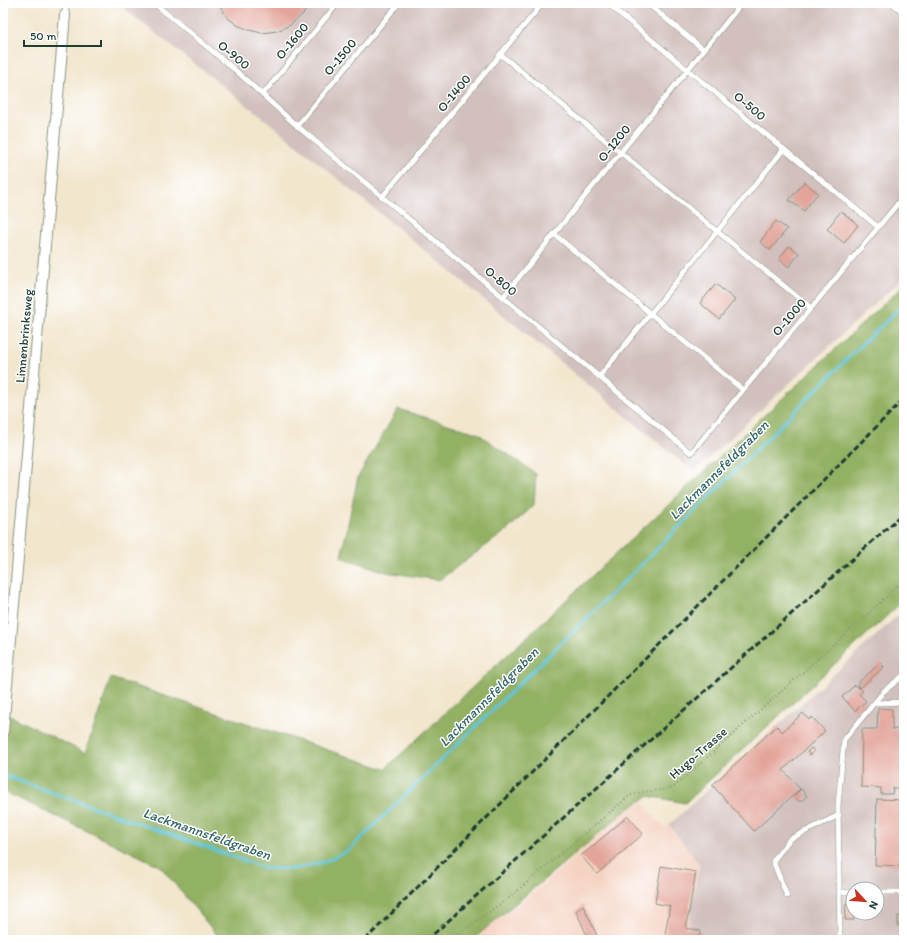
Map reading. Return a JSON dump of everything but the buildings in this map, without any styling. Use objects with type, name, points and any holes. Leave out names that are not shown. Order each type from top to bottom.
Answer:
[{"type":"street","name":"Linnenbrinksweg","points":[[3,732],[65,15]]},
{"type":"lane","points":[[65,15],[66,3]]},
{"type":"lane","name":"O-900","points":[[154,3],[263,94],[297,126]]},
{"type":"lane","name":"O-1600","points":[[263,94],[338,3]]},
{"type":"lane","name":"O-1500","points":[[297,126],[399,3]]},
{"type":"lane","name":"O-1400","points":[[382,197],[543,3]]},
{"type":"lane","name":"O-500","points":[[607,3],[878,227]]},
{"type":"lane","points":[[647,3],[704,50]]},
{"type":"lane","name":"O-1200","points":[[503,297],[742,3]]},
{"type":"lane","points":[[892,3],[904,13]]},
{"type":"lane","points":[[500,54],[811,308]]},
{"type":"lane","name":"O-800","points":[[297,126],[691,453]]},
{"type":"lane","points":[[599,377],[784,149]]},
{"type":"lane","name":"O-1000","points":[[691,453],[904,196]]},
{"type":"lane","points":[[554,234],[743,390]]},
{"type":"lane","points":[[840,940],[839,815],[844,740],[884,691],[904,675]]},
{"type":"lane","points":[[874,702],[904,702]]},
{"type":"lane","points":[[787,896],[774,861],[790,839],[839,815]]},
{"type":"lane","points":[[839,892],[845,892]]},
{"type":"lane","points":[[885,892],[904,892]]},
{"type":"path","name":"Hugo-Trasse","points":[[450,940],[510,897],[629,796],[639,792],[658,791],[674,787],[904,580]]},
{"type":"shaded area","points":[[117,3],[904,3],[904,277],[694,472],[276,128]]},
{"type":"shaded area","points":[[904,610],[904,940],[686,940],[699,864],[669,825]]},
{"type":"shaded area","points":[[642,802],[664,828],[669,825],[699,863],[685,940],[470,940],[524,901],[628,809]]},
{"type":"green space","points":[[904,285],[904,600],[685,803],[648,796],[628,809],[472,940],[221,940],[160,866],[3,791],[3,712],[85,753],[111,678],[385,769]]},
{"type":"green space","points":[[398,409],[477,433],[536,474],[534,505],[506,531],[439,580],[386,572],[341,557],[358,477]]},
{"type":"waterway","name":"Lackmannsfeldgraben","points":[[3,775],[265,868],[293,869],[324,862],[349,850],[641,565],[904,304]]},
{"type":"railway","points":[[365,940],[904,399]]},
{"type":"railway","points":[[427,940],[904,513]]}]
